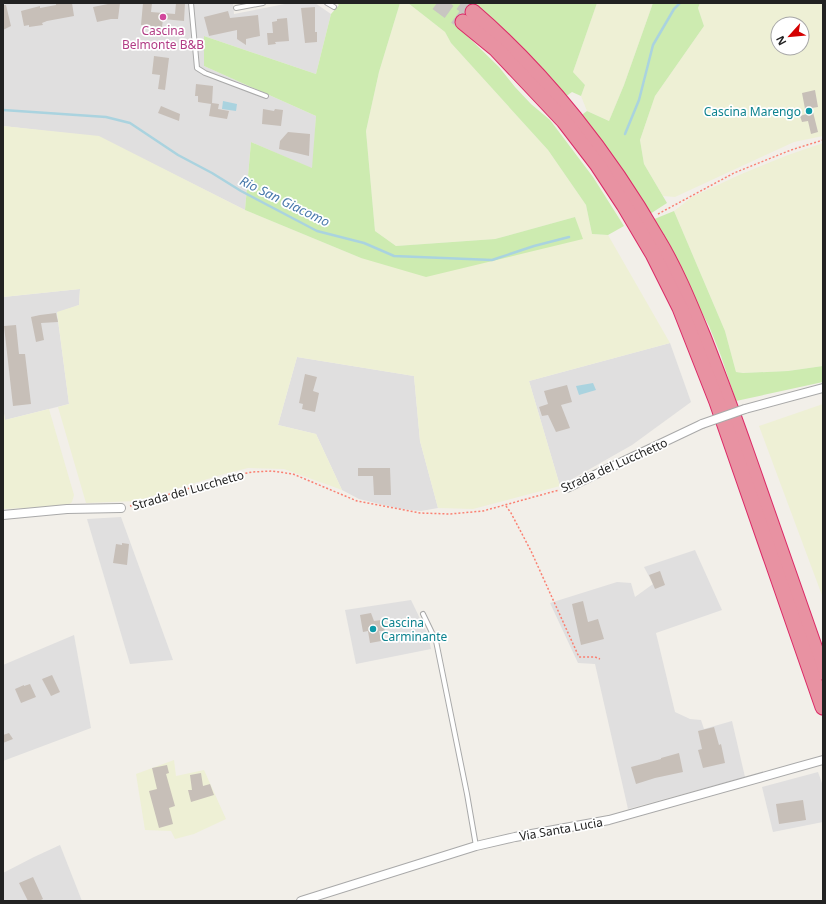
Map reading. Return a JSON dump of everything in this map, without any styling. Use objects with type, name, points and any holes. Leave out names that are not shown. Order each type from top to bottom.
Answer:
[{"type":"highway","points":[[823,672],[727,397],[687,299],[658,240],[609,163],[573,115],[501,36],[468,17],[564,121],[597,164],[653,254],[680,308],[717,402],[823,707]]},
{"type":"street","name":"Strada del Lucchetto","points":[[567,488],[702,424],[745,408],[823,388]]},
{"type":"street","name":"Strada del Lucchetto","points":[[3,515],[67,508],[121,508]]},
{"type":"street","name":"Via Santa Lucia","points":[[301,901],[476,846],[515,837],[609,820],[823,760]]},
{"type":"lane","points":[[190,3],[197,68],[205,73],[266,96]]},
{"type":"lane","points":[[236,8],[263,3]]},
{"type":"lane","points":[[327,3],[334,7]]},
{"type":"lane","points":[[424,614],[436,641],[476,846]]},
{"type":"path","points":[[658,214],[734,173],[823,140]]},
{"type":"path","name":"Strada del Lucchetto","points":[[121,508],[227,477],[252,472],[272,471],[293,474],[357,501],[420,513],[450,514],[482,511],[567,488]]},
{"type":"path","points":[[505,506],[511,513],[531,552],[579,657],[595,657],[600,660]]},
{"type":"shaded area","points":[[3,3],[233,3],[234,14],[290,3],[315,3],[331,14],[316,74],[204,36],[204,66],[316,116],[313,169],[251,142],[245,210],[99,137],[3,126]]},
{"type":"shaded area","points":[[80,289],[79,305],[57,313],[69,404],[5,420],[3,407],[3,297]]},
{"type":"shaded area","points":[[670,343],[691,402],[632,445],[560,486],[529,381]]},
{"type":"shaded area","points":[[297,357],[414,376],[420,441],[438,508],[421,511],[400,509],[359,499],[342,490],[316,434],[278,425]]},
{"type":"shaded area","points":[[121,517],[173,660],[130,664],[87,519]]},
{"type":"shaded area","points":[[695,550],[722,610],[656,633],[675,712],[690,719],[701,720],[704,729],[732,721],[745,777],[628,809],[595,664],[578,663],[550,603],[617,582],[631,583],[635,597],[653,584],[644,567]]},
{"type":"shaded area","points":[[411,600],[428,635],[431,649],[356,664],[345,610]]},
{"type":"shaded area","points":[[74,635],[91,728],[3,761],[3,665]]},
{"type":"shaded area","points":[[818,772],[823,786],[823,822],[773,832],[762,787]]},
{"type":"shaded area","points":[[60,845],[82,901],[3,901],[3,873]]},
{"type":"green space","points":[[336,3],[400,3],[379,72],[366,131],[375,231],[396,246],[495,239],[575,217],[583,239],[426,277],[361,258],[245,210],[251,142],[312,168],[316,116],[204,66],[204,36],[316,74],[331,14],[339,5]]},
{"type":"green space","points":[[400,3],[408,3],[445,32],[451,43],[548,150],[586,205],[592,234],[608,235],[670,343],[529,381],[560,486],[473,509],[438,508],[420,441],[414,376],[297,357],[278,425],[316,434],[342,490],[284,469],[248,468],[136,501],[86,503],[58,407],[69,404],[57,312],[79,305],[80,289],[3,297],[3,126],[99,136],[245,210],[361,258],[582,239],[575,217],[495,239],[396,246],[375,231],[366,131],[379,72]]},
{"type":"green space","points":[[408,3],[597,3],[573,72],[585,85],[581,96],[572,92],[565,97],[526,52],[475,5],[457,26],[499,67],[531,104],[550,120],[593,177],[624,226],[608,235],[592,234],[586,205],[548,150],[451,43],[445,32]]},
{"type":"green space","points":[[597,3],[653,3],[624,85],[609,121],[587,111],[581,96],[585,85],[573,72]]},
{"type":"green space","points":[[653,3],[700,3],[698,8],[704,26],[655,96],[640,140],[644,164],[667,203],[650,214],[579,117],[587,111],[609,121],[624,85]]},
{"type":"green space","points":[[700,3],[823,3],[823,136],[794,142],[675,197],[663,196],[644,164],[640,140],[655,96],[704,26],[698,8]]},
{"type":"green space","points":[[823,143],[823,366],[788,371],[736,372],[725,331],[674,211],[692,197],[739,175],[788,155]]},
{"type":"green space","points":[[674,211],[725,331],[736,372],[788,371],[823,366],[823,382],[736,401],[709,326],[652,220]]},
{"type":"green space","points":[[823,404],[823,598],[759,426]]},
{"type":"green space","points":[[3,407],[5,420],[49,409],[74,495],[72,502],[67,506],[3,509]]},
{"type":"green space","points":[[174,760],[176,776],[204,770],[226,819],[194,834],[175,839],[171,831],[145,830],[136,774]]},
{"type":"water","points":[[223,101],[237,104],[236,111],[222,109]]},
{"type":"water","points":[[593,383],[596,390],[579,395],[576,386]]},
{"type":"building","points":[[56,3],[72,3],[74,16],[47,21],[42,23],[43,25],[29,27],[29,25],[24,26],[21,11],[40,6],[40,8],[56,5]]},
{"type":"building","points":[[120,3],[118,19],[97,22],[93,7]]},
{"type":"building","name":"Cascina Belmonte B&B","points":[[143,3],[152,3],[151,12],[175,14],[176,3],[185,3],[184,21],[163,19],[162,27],[141,25]]},
{"type":"building","points":[[3,5],[6,5],[11,26],[3,30]]},
{"type":"building","points":[[315,7],[315,32],[317,32],[317,42],[305,43],[301,8]]},
{"type":"building","points":[[228,11],[230,18],[258,15],[260,36],[246,39],[246,45],[237,39],[237,30],[209,36],[204,17]]},
{"type":"building","points":[[287,18],[289,41],[275,42],[276,44],[268,45],[267,33],[273,33],[272,22],[277,21],[277,19]]},
{"type":"building","points":[[154,56],[169,58],[165,90],[158,89],[160,75],[152,74]]},
{"type":"building","points":[[196,84],[213,86],[212,103],[219,104],[218,109],[229,111],[227,119],[209,116],[211,104],[198,102],[198,96],[195,96]]},
{"type":"building","name":"Cascina Marengo","points":[[815,90],[818,107],[812,108],[818,132],[811,134],[808,121],[802,122],[800,116],[806,114],[802,93]]},
{"type":"building","points":[[161,106],[180,114],[179,121],[158,113]]},
{"type":"building","points":[[263,109],[274,111],[275,109],[283,110],[281,126],[262,124]]},
{"type":"building","points":[[288,132],[310,134],[309,156],[279,149],[280,141]]},
{"type":"building","points":[[56,313],[58,322],[41,323],[44,340],[36,342],[31,317]]},
{"type":"building","points":[[16,325],[19,354],[25,354],[31,404],[13,406],[4,326]]},
{"type":"building","points":[[305,374],[317,377],[313,391],[319,393],[315,412],[302,409],[303,404],[299,403]]},
{"type":"building","points":[[567,385],[572,402],[561,405],[570,428],[556,432],[548,415],[542,416],[539,407],[548,404],[544,391]]},
{"type":"building","points":[[358,468],[390,468],[391,495],[374,495],[373,476],[358,476]]},
{"type":"building","points":[[122,543],[129,544],[127,565],[113,563],[116,544],[122,545]]},
{"type":"building","points":[[660,571],[665,585],[655,589],[649,575]]},
{"type":"building","points":[[583,601],[588,622],[598,619],[604,639],[581,645],[572,604]]},
{"type":"building","name":"Cascina Carminante","points":[[371,613],[374,621],[381,620],[385,631],[379,631],[381,641],[370,643],[368,631],[363,632],[360,615]]},
{"type":"building","points":[[52,675],[60,692],[51,696],[42,679]]},
{"type":"building","points":[[30,684],[36,697],[21,703],[15,689]]},
{"type":"building","points":[[714,727],[719,745],[721,744],[725,763],[703,768],[698,750],[702,749],[698,731]]},
{"type":"building","points":[[9,733],[13,739],[3,743],[3,735]]},
{"type":"building","points":[[679,753],[683,772],[636,784],[631,767]]},
{"type":"building","points":[[167,765],[169,773],[166,774],[175,806],[169,808],[173,824],[159,828],[149,791],[157,789],[152,768]]},
{"type":"building","points":[[201,773],[203,786],[210,784],[214,795],[191,802],[188,790],[192,790],[190,775]]},
{"type":"building","points":[[803,800],[806,820],[779,824],[776,804]]},
{"type":"building","points":[[33,877],[43,899],[39,901],[28,901],[19,883]]},
{"type":"waterway","name":"Rio San Giacomo","points":[[625,134],[639,100],[653,45],[674,9],[680,3]]},
{"type":"waterway","name":"Rio San Giacomo","points":[[3,110],[106,117],[130,123],[178,155],[212,173],[241,191],[317,231],[364,243],[394,256],[492,260],[534,246],[569,237]]},
{"type":"tunnel","points":[[437,3],[463,22]]},
{"type":"tunnel","points":[[461,3],[473,12]]},
{"type":"place","name":"Cascina Belmonte B&B","points":[[163,17]]},
{"type":"place","name":"Cascina Marengo","points":[[809,111]]},
{"type":"place","name":"Cascina Carminante","points":[[373,629]]}]
